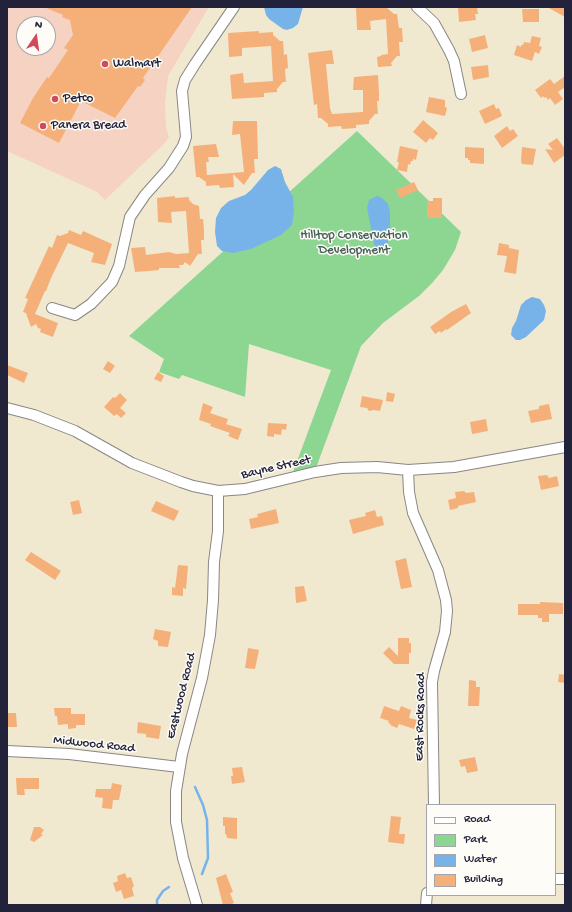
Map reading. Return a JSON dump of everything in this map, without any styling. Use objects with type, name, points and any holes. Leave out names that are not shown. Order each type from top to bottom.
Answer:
[{"type":"street","points":[[52,308],[75,315],[95,300],[112,282],[119,266],[130,217],[144,195],[169,168],[183,146],[186,137],[182,91],[185,80],[194,64],[234,7]]},
{"type":"street","points":[[418,7],[434,23],[449,50],[454,61],[461,94]]},
{"type":"street","name":"Bayne Street","points":[[7,408],[34,415],[75,431],[132,463],[174,480],[193,486],[218,491],[246,489],[315,472],[341,468],[377,467],[408,470],[470,465],[565,447]]},
{"type":"street","name":"East Rocks Road","points":[[408,470],[409,492],[413,513],[438,570],[446,600],[447,611],[445,632],[432,682],[434,804]]},
{"type":"street","name":"Eastwood Road","points":[[197,905],[183,858],[176,822],[176,791],[179,767],[202,678],[210,635],[214,562],[218,531],[218,491]]},
{"type":"street","name":"Midwood Road","points":[[7,751],[69,754],[179,767]]},
{"type":"shaded area","points":[[7,7],[209,7],[168,76],[165,103],[166,127],[169,137],[165,143],[105,200],[97,192],[7,151]]},
{"type":"green space","name":"Hilltop Conservation Development","points":[[357,131],[461,232],[455,250],[443,270],[433,282],[419,296],[383,323],[361,346],[316,468],[293,472],[331,370],[249,344],[245,397],[182,375],[179,379],[159,372],[164,359],[129,336]]},
{"type":"water","points":[[264,7],[303,7],[298,24],[287,30],[283,29],[269,19],[266,15]]},
{"type":"water","points":[[275,166],[281,169],[285,182],[293,197],[294,211],[292,225],[281,235],[251,249],[233,253],[222,251],[217,246],[215,232],[216,218],[221,208],[229,201],[245,195],[268,170]]},
{"type":"water","points":[[377,196],[382,198],[388,204],[390,211],[390,233],[387,247],[380,254],[377,254],[367,208],[369,200]]},
{"type":"water","points":[[532,297],[540,299],[544,305],[546,311],[544,320],[526,337],[516,340],[511,335],[512,328],[521,305]]},
{"type":"building","name":"Walmart","points":[[44,7],[192,7],[143,78],[145,80],[140,87],[138,86],[115,118],[81,101],[59,143],[20,123],[33,98],[68,50],[64,48],[73,35],[70,20],[62,17],[63,15]]},
{"type":"building","points":[[356,7],[386,7],[394,14],[397,14],[399,28],[402,28],[403,42],[399,42],[400,56],[397,56],[391,63],[392,66],[378,67],[377,57],[388,54],[386,19],[370,21],[371,30],[357,30]]},
{"type":"building","points":[[458,7],[477,7],[478,14],[475,14],[476,20],[459,22]]},
{"type":"building","points":[[547,7],[565,7],[565,17]]},
{"type":"building","points":[[522,9],[539,9],[539,22],[523,22]]},
{"type":"building","points":[[259,31],[259,33],[273,32],[273,35],[280,41],[283,41],[284,55],[287,54],[288,68],[285,69],[286,82],[283,82],[277,89],[277,92],[264,93],[264,97],[232,99],[230,75],[243,73],[244,83],[273,81],[271,46],[242,48],[242,56],[229,57],[228,33]]},
{"type":"building","points":[[485,35],[488,48],[472,52],[469,39]]},
{"type":"building","points":[[532,36],[541,38],[539,46],[542,47],[539,54],[535,52],[532,61],[514,55],[517,45],[521,47],[524,42],[530,43]]},
{"type":"building","points":[[332,50],[334,64],[326,64],[330,108],[332,114],[363,112],[363,90],[353,90],[354,77],[378,75],[378,114],[375,114],[369,121],[369,124],[356,125],[356,128],[342,129],[341,126],[328,127],[328,124],[321,118],[318,118],[317,104],[314,105],[308,53]]},
{"type":"building","points":[[488,65],[489,77],[473,80],[471,67]]},
{"type":"building","points":[[565,76],[565,87],[558,92],[563,99],[555,105],[550,98],[548,100],[543,96],[541,98],[535,90],[550,79],[554,84]]},
{"type":"building","points":[[429,97],[445,100],[445,107],[447,108],[445,116],[426,112]]},
{"type":"building","points":[[494,104],[496,109],[499,108],[502,116],[485,124],[479,111]]},
{"type":"building","points":[[423,120],[438,133],[433,140],[430,138],[426,143],[413,132]]},
{"type":"building","points":[[233,121],[257,121],[258,159],[254,159],[255,173],[252,173],[244,185],[233,174],[234,187],[220,188],[219,185],[206,186],[206,182],[199,177],[196,177],[193,146],[216,144],[219,157],[208,157],[209,162],[206,162],[207,175],[244,172],[240,134],[232,135]]},
{"type":"building","points":[[507,126],[510,131],[513,129],[518,136],[502,148],[494,136]]},
{"type":"building","points":[[557,138],[565,149],[565,155],[554,163],[545,149],[553,150],[548,144]]},
{"type":"building","points":[[400,146],[418,150],[416,160],[413,159],[410,165],[408,164],[407,172],[397,170]]},
{"type":"building","points":[[465,147],[484,148],[484,164],[470,163],[468,158],[465,158]]},
{"type":"building","points":[[522,147],[536,149],[533,165],[522,164]]},
{"type":"building","points":[[414,182],[418,190],[400,198],[396,190]]},
{"type":"building","points":[[175,196],[175,198],[189,197],[189,200],[193,204],[199,206],[200,219],[203,219],[204,229],[204,240],[201,240],[202,254],[198,254],[190,266],[185,262],[183,265],[179,265],[180,268],[159,268],[159,270],[135,272],[131,248],[145,247],[146,255],[169,252],[176,254],[189,253],[186,211],[171,212],[172,223],[158,222],[157,198]]},
{"type":"building","points":[[433,198],[442,198],[442,218],[427,218],[427,201],[433,201]]},
{"type":"building","points":[[69,230],[81,235],[83,231],[112,244],[105,265],[91,262],[94,253],[68,243],[35,314],[58,323],[53,337],[40,332],[41,329],[38,328],[36,324],[31,327],[26,313],[23,312],[28,299],[25,298],[49,246],[52,248],[57,235],[60,236],[68,233]]},
{"type":"building","points":[[499,243],[509,245],[509,248],[519,250],[516,274],[504,272],[507,256],[497,255]]},
{"type":"building","points":[[466,304],[471,313],[447,330],[446,329],[441,333],[440,331],[435,334],[430,327],[451,312]]},
{"type":"building","points":[[108,361],[115,366],[110,373],[103,369]]},
{"type":"building","points":[[7,365],[28,373],[24,383],[7,375]]},
{"type":"building","points":[[158,372],[164,376],[161,382],[154,379]]},
{"type":"building","points":[[387,392],[395,394],[393,402],[386,401]]},
{"type":"building","points":[[120,393],[127,400],[120,408],[126,413],[121,418],[117,414],[114,416],[104,407],[113,397],[115,398]]},
{"type":"building","points":[[362,396],[383,400],[380,411],[369,411],[367,408],[360,407]]},
{"type":"building","points":[[203,403],[213,407],[210,413],[228,419],[226,424],[242,429],[238,440],[228,436],[230,433],[210,426],[211,424],[199,420]]},
{"type":"building","points":[[549,404],[552,419],[531,423],[528,411],[539,409],[539,406]]},
{"type":"building","points":[[486,419],[488,431],[472,434],[470,422]]},
{"type":"building","points":[[268,423],[287,424],[286,430],[282,429],[281,435],[274,434],[274,437],[267,436]]},
{"type":"building","points":[[547,475],[549,478],[557,476],[559,486],[541,490],[538,476]]},
{"type":"building","points":[[464,491],[466,493],[474,492],[476,502],[458,506],[458,508],[450,510],[448,500],[456,498],[455,492]]},
{"type":"building","points":[[79,500],[82,513],[73,515],[70,502]]},
{"type":"building","points":[[156,501],[179,511],[174,521],[151,511]]},
{"type":"building","points":[[276,509],[279,523],[251,529],[249,519],[258,517],[257,514]]},
{"type":"building","points":[[375,510],[377,517],[382,516],[384,525],[353,534],[349,520],[366,516],[365,513]]},
{"type":"building","points":[[31,552],[61,571],[55,580],[25,560]]},
{"type":"building","points":[[406,558],[412,587],[401,589],[395,561]]},
{"type":"building","points":[[178,565],[188,566],[186,589],[183,588],[183,596],[172,595],[172,587],[175,588]]},
{"type":"building","points":[[304,586],[307,601],[296,603],[295,587]]},
{"type":"building","points":[[540,602],[563,603],[563,614],[549,614],[549,622],[542,622],[542,618],[538,618],[538,615],[518,615],[518,604],[540,604]]},
{"type":"building","points":[[155,629],[171,632],[168,647],[158,646],[158,641],[153,639]]},
{"type":"building","points":[[398,638],[409,638],[409,643],[411,643],[411,653],[409,653],[409,664],[394,664],[383,653],[389,647],[398,656]]},
{"type":"building","points":[[248,648],[259,650],[255,669],[245,668]]},
{"type":"building","points":[[559,674],[565,675],[565,683],[558,682]]},
{"type":"building","points":[[469,680],[476,681],[476,687],[480,687],[479,706],[468,706]]},
{"type":"building","points":[[384,706],[399,711],[401,706],[411,710],[409,718],[417,720],[414,729],[399,724],[397,728],[390,725],[391,724],[388,723],[389,721],[380,718]]},
{"type":"building","points":[[54,708],[71,708],[71,714],[85,714],[85,725],[76,725],[76,728],[68,729],[68,724],[58,725]]},
{"type":"building","points":[[7,713],[16,713],[17,727],[7,727]]},
{"type":"building","points":[[138,722],[161,726],[159,739],[146,737],[146,734],[137,733]]},
{"type":"building","points":[[475,757],[478,771],[467,773],[465,766],[461,767],[459,760]]},
{"type":"building","points":[[242,767],[245,782],[232,784],[232,768]]},
{"type":"building","points":[[16,778],[39,778],[39,789],[24,789],[25,795],[17,795]]},
{"type":"building","points":[[112,783],[122,785],[119,800],[113,800],[112,809],[102,808],[103,798],[95,797],[96,789],[111,789]]},
{"type":"building","points":[[391,816],[401,817],[399,834],[405,834],[404,844],[388,842]]},
{"type":"building","points":[[223,817],[237,818],[237,839],[227,838],[225,834],[225,826],[223,826]]},
{"type":"building","points":[[34,827],[40,827],[44,830],[41,834],[43,835],[34,842],[30,840]]},
{"type":"building","points":[[125,873],[127,878],[131,877],[134,886],[132,888],[134,896],[124,899],[121,890],[116,892],[113,883],[118,881],[117,876]]},
{"type":"building","points":[[226,874],[233,892],[230,893],[234,903],[223,905],[216,878]]},
{"type":"waterway","points":[[195,787],[203,805],[207,820],[208,858],[202,874]]},
{"type":"waterway","points":[[157,905],[157,900],[163,891],[169,887]]},
{"type":"place","name":"Walmart","points":[[105,64]]},
{"type":"place","name":"Petco","points":[[55,99]]},
{"type":"place","name":"Panera Bread","points":[[43,126]]}]
